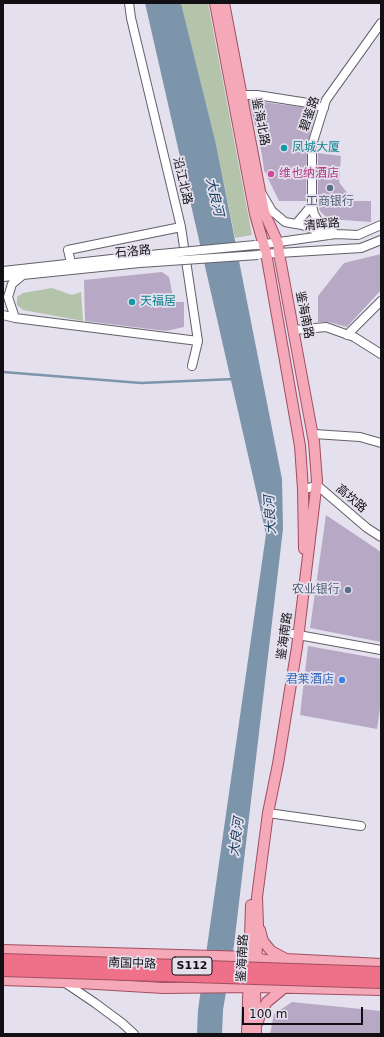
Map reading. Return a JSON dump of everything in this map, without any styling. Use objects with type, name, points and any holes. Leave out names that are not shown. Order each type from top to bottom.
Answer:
[{"type":"highway","name":"南国中路","points":[[3,960],[381,973]]},
{"type":"highway","name":"南国中路","points":[[3,970],[381,982]]},
{"type":"main road","name":"鉴海北路","points":[[215,3],[261,249]]},
{"type":"main road","name":"鉴海北路","points":[[224,3],[264,212],[278,248]]},
{"type":"main road","name":"鉴海南路","points":[[247,1034],[253,958],[258,925],[257,897],[268,813],[278,764],[318,486],[314,442],[278,248]]},
{"type":"main road","name":"鉴海南路","points":[[253,958],[252,897],[262,812],[273,763],[296,635],[304,548],[303,489],[300,446],[261,249]]},
{"type":"main road","points":[[258,925],[264,943],[271,951],[286,959]]},
{"type":"main road","name":"南国中路","points":[[3,950],[160,954],[381,964]]},
{"type":"main road","points":[[160,954],[178,959],[184,970],[180,980],[163,988]]},
{"type":"main road","name":"南国中路","points":[[3,980],[163,988],[251,987],[381,990]]},
{"type":"main road","name":"鉴海南路","points":[[251,987],[256,1034]]},
{"type":"main road","points":[[256,1034],[260,1014],[267,1002],[284,988]]},
{"type":"street","name":"沿江北路","points":[[128,3],[181,227],[198,342],[192,366]]},
{"type":"street","name":"碧鉴路","points":[[312,205],[312,145],[326,100],[381,23]]},
{"type":"street","points":[[243,95],[257,95],[308,103],[324,108]]},
{"type":"street","points":[[260,191],[272,211],[285,222],[302,225],[333,235]]},
{"type":"street","points":[[296,224],[312,205]]},
{"type":"street","points":[[312,205],[314,214],[318,221],[333,235]]},
{"type":"street","name":"清晖路","points":[[278,248],[333,235],[358,235],[381,225]]},
{"type":"street","points":[[71,263],[68,250],[181,227]]},
{"type":"street","name":"清晖路","points":[[261,249],[361,248],[381,240]]},
{"type":"street","name":"石洛路","points":[[3,271],[71,263],[261,249]]},
{"type":"street","name":"石洛路","points":[[3,278],[140,259]]},
{"type":"street","points":[[15,318],[8,297],[12,284],[23,275]]},
{"type":"street","points":[[347,335],[381,301]]},
{"type":"street","points":[[3,315],[15,318],[198,342]]},
{"type":"street","points":[[294,330],[326,327],[354,338],[381,354]]},
{"type":"street","points":[[314,434],[360,437],[381,443]]},
{"type":"street","name":"高坎路","points":[[303,489],[318,486],[367,528],[381,537]]},
{"type":"street","points":[[296,635],[381,650]]},
{"type":"street","points":[[268,813],[361,826]]},
{"type":"street","points":[[63,982],[95,1003],[134,1034]]},
{"type":"green space","points":[[181,3],[208,3],[252,235],[235,238],[216,144]]},
{"type":"green space","points":[[52,288],[72,295],[81,292],[83,321],[23,310],[17,305],[17,297],[23,293]]},
{"type":"water","name":"大良河","points":[[145,3],[181,3],[216,144],[282,479],[283,529],[234,945],[223,1010],[222,1034],[197,1034],[198,1010],[266,534]]},
{"type":"building","name":"凤城大厦","points":[[249,100],[307,108],[316,111],[307,145],[306,201],[279,201],[264,170]]},
{"type":"building","name":"工商银行","points":[[318,153],[341,156],[339,182],[348,194],[354,193],[354,201],[371,201],[371,222],[328,219],[320,211],[318,204]]},
{"type":"building","points":[[381,254],[381,290],[347,327],[328,322],[318,322],[318,296],[344,263]]},
{"type":"building","name":"天福居","points":[[162,272],[169,277],[174,302],[184,302],[184,327],[166,331],[85,321],[84,280]]},
{"type":"building","name":"农业银行","points":[[326,515],[381,552],[381,642],[310,628]]},
{"type":"building","name":"君莱酒店","points":[[308,646],[381,659],[381,701],[377,729],[300,715]]},
{"type":"building","points":[[292,1002],[381,1011],[381,1034],[270,1034],[274,1014]]},
{"type":"waterway","points":[[3,372],[141,383],[234,379]]},
{"type":"place","name":"凤城大厦","points":[[284,148]]},
{"type":"place","name":"维也纳酒店","points":[[271,174]]},
{"type":"place","name":"工商银行","points":[[330,188]]},
{"type":"place","name":"天福居","points":[[132,302]]},
{"type":"place","name":"农业银行","points":[[348,590]]},
{"type":"place","name":"君莱酒店","points":[[342,680]]}]
